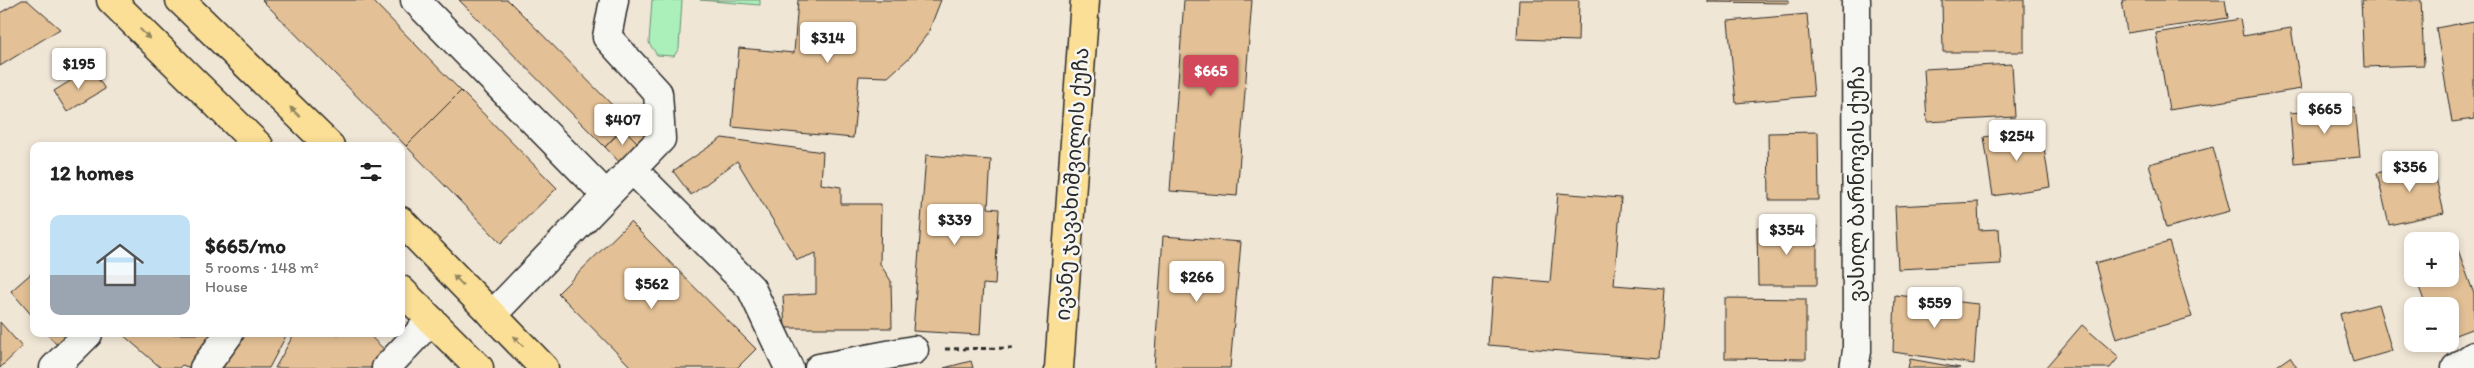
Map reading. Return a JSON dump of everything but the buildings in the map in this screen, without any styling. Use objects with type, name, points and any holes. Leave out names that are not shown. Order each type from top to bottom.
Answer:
[{"type":"main road","points":[[111,0],[256,142]]},
{"type":"main road","points":[[180,0],[326,142]]},
{"type":"main road","name":"ივანე ჯავახიშვილის ქუჩა","points":[[1059,368],[1085,0]]},
{"type":"main road","points":[[405,225],[544,368]]},
{"type":"main road","points":[[405,294],[479,368]]},
{"type":"street","points":[[415,0],[606,195]]},
{"type":"street","points":[[492,315],[661,139],[658,93],[607,37],[614,0]]},
{"type":"street","name":"ვასილ ბარნოვის ქუჩა","points":[[1854,368],[1857,351],[1856,0]]},
{"type":"street","points":[[632,168],[751,288],[790,368]]},
{"type":"street","points":[[386,368],[431,320]]},
{"type":"street","points":[[54,368],[85,337]]},
{"type":"street","points":[[204,368],[227,337]]},
{"type":"street","points":[[819,368],[914,350]]},
{"type":"street","points":[[2456,368],[2474,356]]},
{"type":"path","points":[[914,350],[1014,348]]},
{"type":"green space","points":[[652,0],[682,0],[679,48],[674,56],[657,55],[649,43]]},
{"type":"green space","points":[[700,0],[760,0],[760,5]]}]
